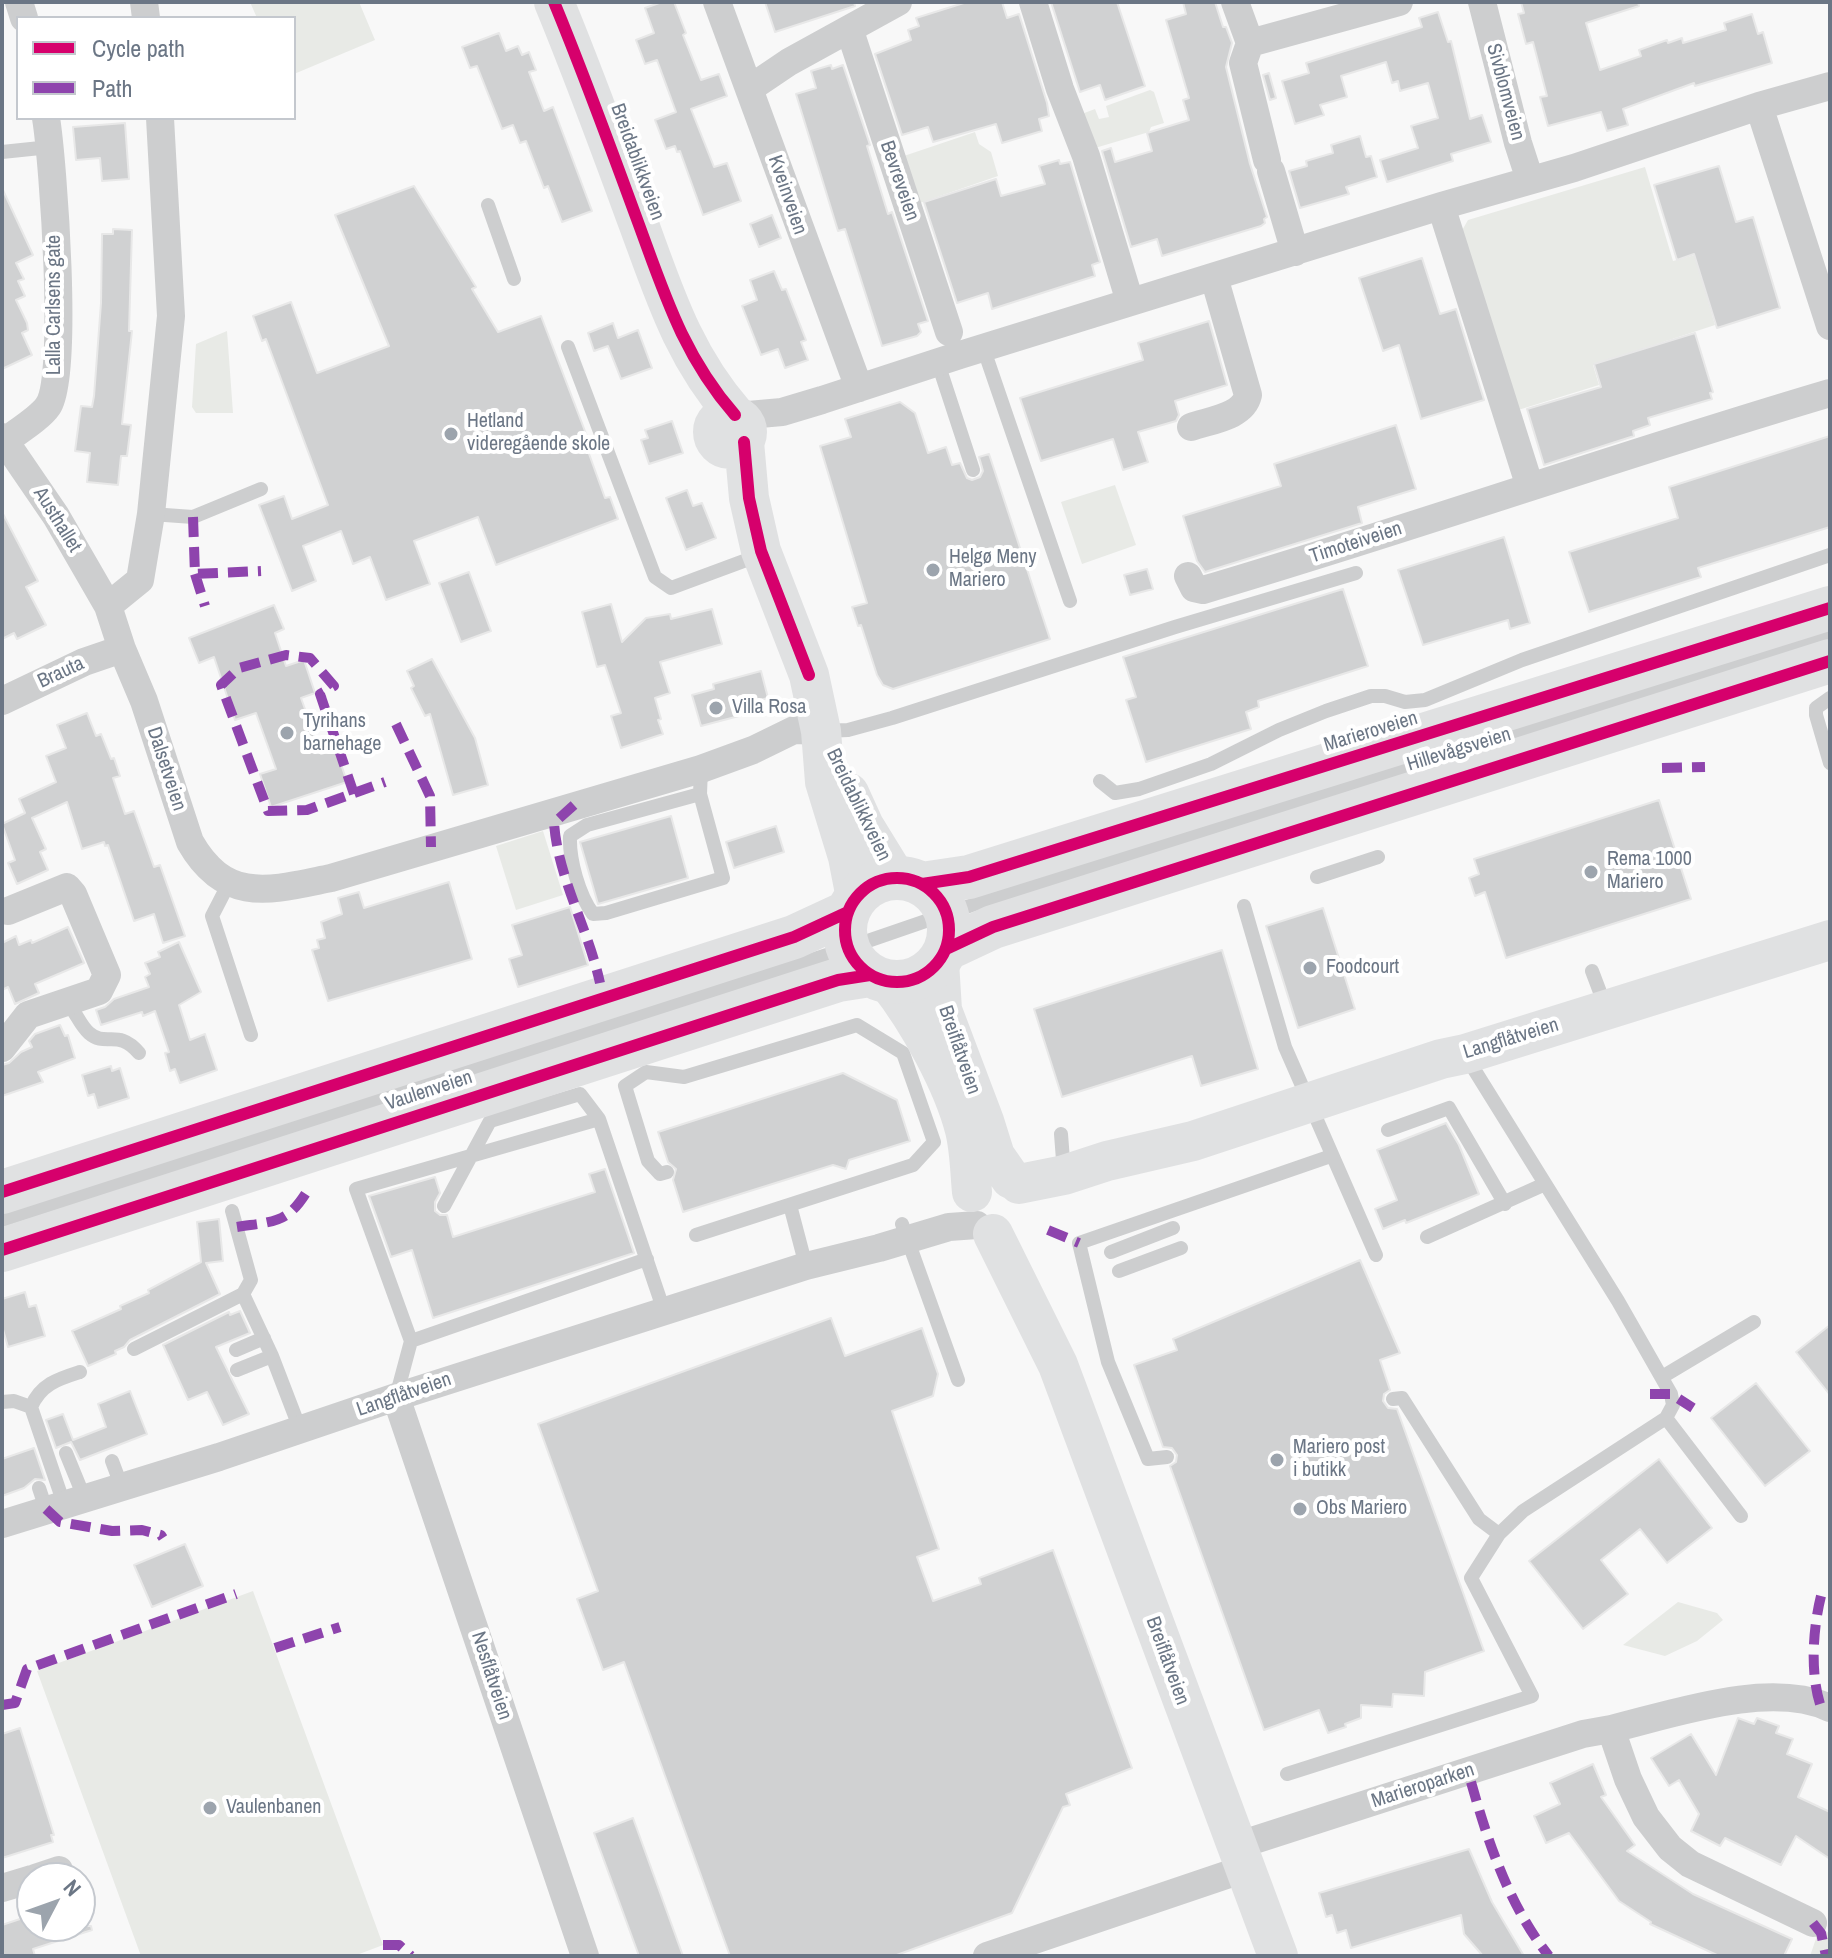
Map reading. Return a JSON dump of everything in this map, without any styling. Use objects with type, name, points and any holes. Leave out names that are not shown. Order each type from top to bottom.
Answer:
[{"type":"main road","name":"Marieroveien","points":[[930,917],[969,877],[1830,608]]},
{"type":"main road","points":[[930,917],[916,979],[862,943],[870,886],[930,917],[993,927],[1830,661]]},
{"type":"main road","name":"Vaulenveien","points":[[2,1192],[794,937],[862,943],[838,980],[2,1250]]},
{"type":"street","name":"Breidablikkveien","points":[[554,2],[584,74],[681,336],[718,396],[732,432],[734,504],[762,553],[809,675],[821,731],[825,782],[852,871],[862,943]]},
{"type":"street","name":"Kveinveien","points":[[717,2],[803,243],[859,388]]},
{"type":"street","points":[[749,89],[789,62],[898,2]]},
{"type":"street","points":[[1033,2],[1055,76],[1086,156],[1130,302]]},
{"type":"street","points":[[1235,2],[1250,43],[1243,63],[1295,252]]},
{"type":"street","points":[[1250,43],[1399,2]]},
{"type":"street","name":"Sivblomveien","points":[[1482,2],[1530,180]]},
{"type":"street","name":"Bevreveien","points":[[850,31],[949,332]]},
{"type":"street","points":[[732,432],[782,412],[983,347],[1830,86]]},
{"type":"street","points":[[1759,106],[1830,326]]},
{"type":"street","name":"Lalla Carlsens gate","points":[[4,439],[49,406],[56,379],[56,239],[46,120]]},
{"type":"street","points":[[108,606],[140,580],[151,514],[171,316],[160,120]]},
{"type":"street","points":[[1441,206],[1530,487]]},
{"type":"street","points":[[1191,427],[1240,411],[1248,395],[1214,277]]},
{"type":"street","name":"Timoteiveien","points":[[1188,576],[1194,588],[1203,590],[1830,393]]},
{"type":"street","name":"Austhallet","points":[[4,439],[56,516],[108,606]]},
{"type":"street","name":"Dalsetveien","points":[[108,606],[144,701],[190,842],[202,862],[229,883]]},
{"type":"street","name":"Brauta","points":[[2,701],[84,662],[122,649]]},
{"type":"street","points":[[229,883],[247,890],[331,878],[612,793],[700,781],[794,730],[821,731]]},
{"type":"street","name":"Breidablikkveien","points":[[821,731],[864,826],[930,917]]},
{"type":"street","points":[[753,750],[783,748],[806,756],[825,782]]},
{"type":"street","points":[[2,1048],[28,1015],[99,991],[107,975],[73,894],[67,887],[8,911]]},
{"type":"street","name":"Breiflåtveien","points":[[930,917],[942,1010],[995,1156],[998,1206]]},
{"type":"street","name":"Langflåtveien","points":[[2,1524],[116,1473],[219,1457],[806,1266],[875,1233],[905,1232],[998,1206],[1066,1182],[1112,1176],[1193,1141],[1441,1059],[1830,940]]},
{"type":"street","name":"Breiflåtveien","points":[[862,943],[914,1019],[953,1097],[998,1206],[1278,1956]]},
{"type":"street","name":"Nesflåtveien","points":[[396,1397],[585,1956]]},
{"type":"street","name":"Marieroparken","points":[[987,1956],[1240,1857],[1583,1734],[1724,1700],[1800,1699],[1830,1708]]},
{"type":"street","points":[[1611,1729],[1628,1779],[1646,1817],[1670,1848],[1690,1864],[1813,1923]]},
{"type":"lane","points":[[2,152],[50,147]]},
{"type":"lane","points":[[488,205],[514,279]]},
{"type":"lane","points":[[568,347],[655,577],[671,588],[762,553]]},
{"type":"lane","points":[[983,347],[1070,601]]},
{"type":"lane","points":[[938,363],[973,470]]},
{"type":"lane","points":[[151,514],[193,517],[261,489]]},
{"type":"lane","points":[[1100,781],[1115,793],[1174,778],[1326,711],[1371,696],[1385,696],[1405,702],[1425,700],[1522,660],[1830,555]]},
{"type":"lane","points":[[821,731],[848,730],[892,718],[1356,573]]},
{"type":"lane","name":"Hillevågsveien","points":[[930,917],[1830,634]]},
{"type":"lane","points":[[1830,698],[1816,708],[1816,715],[1830,763]]},
{"type":"lane","points":[[700,781],[723,878],[694,889],[593,914],[585,903],[570,849],[570,836],[587,825],[700,781]]},
{"type":"lane","points":[[1317,877],[1378,857]]},
{"type":"lane","points":[[229,883],[212,916],[251,1035]]},
{"type":"lane","points":[[1244,906],[1285,1047],[1376,1255]]},
{"type":"lane","points":[[2,1220],[862,943]]},
{"type":"lane","points":[[1592,971],[1606,1010]]},
{"type":"lane","points":[[66,1002],[75,1010],[88,1032],[106,1039],[129,1041],[139,1053]]},
{"type":"lane","points":[[667,1172],[660,1174],[648,1161],[625,1086],[646,1072],[684,1077],[857,1025],[903,1053],[934,1142],[913,1165],[696,1235]]},
{"type":"lane","points":[[1287,1774],[1532,1696],[1471,1578],[1499,1534],[1523,1511],[1666,1418],[1673,1405],[1662,1377],[1465,1054]]},
{"type":"lane","points":[[444,1206],[490,1121],[580,1094],[599,1119],[664,1311]]},
{"type":"lane","points":[[1388,1130],[1449,1108],[1505,1204]]},
{"type":"lane","points":[[396,1397],[411,1341],[356,1189],[599,1119]]},
{"type":"lane","points":[[1061,1134],[1061,1161],[1066,1182]]},
{"type":"lane","points":[[1167,1457],[1148,1459],[1105,1352],[1079,1243],[1331,1156]]},
{"type":"lane","points":[[1427,1237],[1545,1184]]},
{"type":"lane","points":[[790,1205],[806,1266]]},
{"type":"lane","points":[[134,1349],[243,1294],[251,1280],[232,1211]]},
{"type":"lane","points":[[1111,1252],[1173,1228]]},
{"type":"lane","points":[[905,1232],[958,1380]]},
{"type":"lane","points":[[1119,1271],[1181,1248]]},
{"type":"lane","points":[[411,1341],[647,1259]]},
{"type":"lane","points":[[243,1294],[272,1356],[300,1429]]},
{"type":"lane","points":[[1662,1377],[1754,1322]]},
{"type":"lane","points":[[236,1350],[264,1338]]},
{"type":"lane","points":[[237,1370],[272,1356]]},
{"type":"lane","points":[[58,1500],[31,1407],[38,1391],[80,1372]]},
{"type":"lane","points":[[1393,1399],[1402,1398],[1479,1519],[1499,1534]]},
{"type":"lane","points":[[2,1402],[14,1401],[31,1407]]},
{"type":"lane","points":[[1666,1418],[1741,1516]]},
{"type":"lane","points":[[58,1500],[66,1453]]},
{"type":"shaded area","points":[[250,2],[359,2],[375,40],[296,73],[296,16],[256,16]]},
{"type":"shaded area","points":[[1150,90],[1154,92],[1164,123],[1151,127],[1149,132],[1095,148],[1079,115],[1095,109],[1099,119],[1109,117],[1106,106]]},
{"type":"shaded area","points":[[975,132],[979,144],[991,152],[998,176],[920,203],[898,158]]},
{"type":"shaded area","points":[[1645,167],[1673,261],[1695,255],[1715,325],[1593,365],[1599,385],[1515,411],[1460,234],[1468,220]]},
{"type":"shaded area","points":[[227,331],[233,413],[196,413],[192,407],[196,344]]},
{"type":"shaded area","points":[[1115,485],[1136,545],[1082,564],[1061,502]]},
{"type":"shaded area","points":[[543,831],[563,895],[516,910],[496,846]]},
{"type":"shaded area","name":"Vaulenbanen","points":[[253,1591],[383,1945],[354,1956],[141,1956],[37,1671]]},
{"type":"shaded area","points":[[1678,1602],[1717,1613],[1723,1620],[1697,1641],[1665,1656],[1623,1645]]},
{"type":"shaded area","points":[[1820,1927],[1830,1934],[1830,1956],[1810,1956]]},
{"type":"building","points":[[662,2],[674,2],[701,80],[719,74],[727,96],[691,109],[714,167],[727,163],[741,201],[703,215],[680,151],[677,152],[675,146],[666,149],[655,120],[676,112],[657,60],[645,64],[636,40],[654,33],[645,8]]},
{"type":"building","points":[[765,2],[854,2],[855,6],[775,32]]},
{"type":"building","points":[[967,2],[1002,2],[1007,18],[1019,14],[1047,103],[1049,116],[1039,119],[1042,131],[1002,143],[996,124],[933,142],[928,127],[902,135],[875,54],[911,40],[908,30],[919,26],[916,18]]},
{"type":"building","points":[[1051,2],[1117,2],[1145,86],[1105,100],[1100,85],[1080,92]]},
{"type":"building","points":[[1183,2],[1215,2],[1223,27],[1226,27],[1232,43],[1226,67],[1250,164],[1267,217],[1261,226],[1162,256],[1157,239],[1131,247],[1102,151],[1111,148],[1115,162],[1152,151],[1147,133],[1189,120],[1183,100],[1189,98],[1166,20],[1186,14]]},
{"type":"building","points":[[1521,2],[1638,2],[1639,6],[1586,23],[1600,70],[1641,56],[1639,50],[1667,40],[1668,43],[1682,38],[1683,43],[1726,30],[1724,23],[1752,14],[1758,34],[1763,32],[1772,63],[1695,86],[1694,83],[1623,109],[1628,125],[1607,131],[1601,112],[1548,126],[1540,97],[1547,96],[1533,42],[1526,44],[1518,14],[1524,13]]},
{"type":"building","points":[[1438,12],[1448,42],[1451,41],[1470,119],[1482,115],[1491,142],[1451,154],[1453,161],[1387,182],[1380,160],[1418,148],[1411,126],[1438,118],[1428,83],[1400,91],[1398,81],[1392,83],[1386,62],[1341,76],[1347,97],[1320,105],[1324,115],[1295,124],[1282,81],[1309,73],[1306,63],[1422,27],[1419,18]]},
{"type":"building","points":[[499,33],[506,51],[518,46],[522,55],[529,52],[536,70],[529,72],[544,111],[553,107],[592,211],[562,222],[548,186],[544,188],[526,141],[520,143],[513,125],[502,129],[477,66],[470,68],[462,47]]},
{"type":"building","points":[[831,65],[832,69],[843,65],[870,145],[867,146],[888,214],[892,212],[928,321],[918,324],[921,332],[917,336],[882,346],[845,229],[838,231],[796,94],[816,88],[811,71]]},
{"type":"building","points":[[1269,73],[1276,98],[1270,100],[1263,75]]},
{"type":"building","points":[[125,123],[129,179],[102,181],[100,158],[76,160],[73,127]]},
{"type":"building","points":[[1360,136],[1366,157],[1371,156],[1377,177],[1346,187],[1349,194],[1300,208],[1289,171],[1307,166],[1306,161],[1333,153],[1331,145]]},
{"type":"building","points":[[1059,160],[1060,164],[1070,162],[1100,262],[1092,265],[1095,276],[992,309],[988,293],[957,303],[924,202],[996,179],[1001,196],[1045,184],[1039,166]]},
{"type":"building","points":[[1719,166],[1736,222],[1753,217],[1780,308],[1717,328],[1694,254],[1677,260],[1654,185]]},
{"type":"building","points":[[414,186],[476,287],[472,289],[498,332],[541,316],[588,439],[584,440],[605,498],[610,497],[618,519],[496,565],[478,517],[414,541],[430,584],[386,600],[370,557],[353,564],[341,531],[303,546],[316,581],[292,591],[259,505],[284,496],[292,519],[328,505],[266,339],[262,341],[253,316],[291,302],[317,373],[389,346],[335,215]]},
{"type":"building","points":[[2,188],[33,255],[16,263],[24,279],[18,281],[25,296],[16,300],[27,323],[28,330],[22,333],[32,355],[2,369]]},
{"type":"building","points":[[772,215],[781,238],[759,247],[750,224]]},
{"type":"building","points":[[113,229],[132,230],[129,331],[132,331],[122,424],[131,425],[127,456],[121,456],[118,485],[87,482],[90,453],[75,451],[81,406],[92,407],[94,396],[101,303],[102,234],[113,234]]},
{"type":"building","points":[[1422,258],[1440,314],[1456,309],[1484,400],[1421,419],[1399,345],[1383,351],[1359,278]]},
{"type":"building","points":[[774,271],[782,290],[786,289],[806,340],[801,342],[808,360],[785,368],[778,349],[761,355],[742,306],[757,300],[750,280]]},
{"type":"building","points":[[1209,321],[1227,385],[1175,401],[1179,415],[1176,421],[1138,432],[1148,462],[1123,470],[1113,439],[1041,461],[1020,398],[1143,360],[1138,343]]},
{"type":"building","points":[[613,323],[618,338],[638,330],[652,368],[621,379],[608,346],[594,351],[588,333]]},
{"type":"building","points":[[1695,333],[1713,392],[1710,393],[1712,399],[1648,418],[1650,425],[1633,431],[1634,436],[1544,465],[1527,409],[1601,387],[1594,364]]},
{"type":"building","points":[[900,402],[915,413],[928,453],[946,447],[952,465],[960,463],[967,478],[980,477],[983,471],[979,457],[989,454],[1050,639],[893,689],[883,685],[877,675],[852,607],[867,603],[820,446],[851,437],[845,419]]},
{"type":"building","points":[[672,421],[683,453],[649,464],[641,440],[648,438],[645,430]]},
{"type":"building","points":[[1396,425],[1416,489],[1358,507],[1362,523],[1205,572],[1197,561],[1183,516],[1281,486],[1274,464]]},
{"type":"building","points":[[1830,436],[1830,527],[1698,568],[1701,577],[1589,612],[1569,552],[1678,518],[1669,487]]},
{"type":"building","points":[[687,490],[693,506],[702,503],[716,538],[686,550],[666,498]]},
{"type":"building","points":[[2,512],[38,581],[26,587],[46,625],[17,639],[14,633],[2,639]]},
{"type":"building","points":[[1504,537],[1530,623],[1510,629],[1508,620],[1423,645],[1398,570]]},
{"type":"building","points":[[1147,569],[1153,589],[1130,595],[1124,575]]},
{"type":"building","points":[[469,572],[491,631],[461,642],[439,583]]},
{"type":"building","points":[[1343,589],[1368,666],[1258,701],[1259,707],[1246,712],[1251,729],[1146,762],[1126,700],[1136,697],[1123,657]]},
{"type":"building","points":[[611,604],[622,642],[646,618],[670,614],[671,619],[712,609],[722,644],[660,662],[670,693],[655,698],[663,734],[621,748],[611,716],[621,713],[605,665],[597,667],[582,612]]},
{"type":"building","points":[[274,605],[284,629],[275,633],[286,666],[304,660],[315,693],[301,698],[321,754],[336,749],[347,782],[271,807],[260,774],[276,769],[256,713],[235,720],[214,657],[199,663],[189,638]]},
{"type":"building","points":[[432,659],[475,738],[488,785],[453,795],[430,714],[425,716],[411,688],[414,686],[407,671]]},
{"type":"building","name":"Villa Rosa","points":[[761,671],[768,698],[737,706],[739,716],[701,726],[692,695],[714,689],[713,684]]},
{"type":"building","points":[[87,713],[96,736],[101,734],[111,759],[114,758],[120,776],[113,778],[125,814],[134,811],[154,867],[160,865],[185,936],[163,943],[154,914],[134,921],[108,845],[105,846],[104,842],[82,849],[67,802],[32,818],[46,849],[40,852],[48,870],[17,884],[8,863],[15,860],[2,824],[25,813],[19,799],[56,782],[46,756],[66,748],[57,725]]},
{"type":"building","points":[[1659,800],[1691,899],[1506,958],[1485,892],[1475,896],[1469,878],[1479,874],[1474,859]]},
{"type":"building","points":[[671,816],[688,878],[598,904],[580,842]]},
{"type":"building","points":[[776,826],[784,852],[734,868],[726,842]]},
{"type":"building","points":[[449,882],[472,959],[328,1001],[312,950],[319,948],[317,940],[325,938],[321,922],[342,914],[338,898],[359,892],[364,908]]},
{"type":"building","points":[[570,907],[588,965],[518,987],[509,959],[522,955],[512,925]]},
{"type":"building","name":"Foodcourt","points":[[1323,908],[1355,1009],[1298,1028],[1266,926]]},
{"type":"building","points":[[68,927],[84,963],[35,984],[39,993],[15,1004],[8,987],[2,990],[2,943],[16,936],[19,945],[31,940],[32,943]]},
{"type":"building","points":[[179,942],[201,992],[179,1005],[190,1040],[205,1034],[217,1070],[180,1083],[175,1069],[170,1071],[165,1053],[169,1052],[155,1011],[101,1025],[96,1010],[114,999],[149,987],[145,977],[150,974],[145,963],[160,957],[158,952]]},
{"type":"building","points":[[1222,950],[1258,1069],[1201,1086],[1192,1056],[1062,1097],[1034,1009]]},
{"type":"building","points":[[60,1025],[65,1036],[68,1035],[75,1058],[38,1072],[43,1082],[2,1096],[2,1065],[32,1047],[29,1041],[35,1034]]},
{"type":"building","points":[[111,1066],[112,1071],[120,1068],[129,1098],[98,1108],[94,1094],[88,1096],[82,1075]]},
{"type":"building","points":[[843,1073],[897,1100],[910,1141],[849,1160],[846,1169],[833,1165],[683,1212],[673,1180],[676,1169],[668,1162],[658,1132]]},
{"type":"building","points":[[1446,1123],[1459,1145],[1479,1194],[1383,1229],[1375,1209],[1397,1200],[1377,1150]]},
{"type":"building","points":[[605,1169],[634,1253],[433,1318],[412,1250],[391,1257],[369,1196],[435,1177],[440,1193],[435,1202],[435,1211],[447,1215],[453,1237],[595,1192],[589,1174]]},
{"type":"building","points":[[219,1219],[223,1261],[206,1263],[220,1294],[130,1340],[115,1351],[116,1354],[88,1366],[72,1331],[121,1309],[120,1306],[149,1293],[148,1290],[201,1262],[197,1222]]},
{"type":"building","points":[[1360,1260],[1400,1353],[1380,1360],[1390,1390],[1384,1394],[1383,1401],[1388,1408],[1397,1409],[1484,1651],[1425,1672],[1424,1696],[1393,1694],[1392,1707],[1361,1705],[1361,1718],[1345,1724],[1346,1727],[1328,1733],[1319,1710],[1264,1730],[1170,1466],[1176,1462],[1177,1455],[1172,1448],[1163,1447],[1134,1365],[1177,1350],[1173,1339]]},
{"type":"building","points":[[25,1292],[29,1307],[36,1305],[45,1336],[8,1347],[2,1326],[2,1299]]},
{"type":"building","points":[[240,1311],[250,1333],[216,1347],[249,1414],[223,1425],[207,1392],[188,1400],[163,1345],[229,1312],[230,1315]]},
{"type":"building","points":[[831,1318],[845,1356],[922,1328],[938,1374],[933,1396],[892,1411],[939,1549],[917,1557],[933,1601],[981,1584],[979,1578],[1053,1550],[1132,1768],[1066,1794],[1070,1805],[1063,1807],[1012,1913],[894,1956],[730,1956],[624,1662],[603,1670],[577,1599],[598,1591],[538,1424]]},
{"type":"building","points":[[1830,1325],[1830,1395],[1796,1352]]},
{"type":"building","points":[[1756,1383],[1810,1451],[1765,1486],[1711,1418]]},
{"type":"building","points":[[130,1391],[147,1434],[80,1460],[71,1442],[56,1448],[46,1420],[63,1414],[73,1440],[106,1427],[98,1404]]},
{"type":"building","points":[[34,1448],[45,1480],[35,1479],[24,1488],[2,1496],[2,1459]]},
{"type":"building","points":[[1659,1459],[1712,1528],[1667,1563],[1640,1529],[1601,1560],[1628,1594],[1583,1629],[1529,1561]]},
{"type":"building","points":[[185,1544],[203,1586],[152,1607],[134,1565]]},
{"type":"building","points":[[1738,1718],[1754,1724],[1757,1718],[1779,1726],[1776,1733],[1793,1739],[1787,1754],[1812,1764],[1798,1797],[1830,1812],[1830,1859],[1796,1836],[1781,1865],[1725,1838],[1720,1846],[1691,1831],[1699,1814],[1679,1780],[1669,1786],[1651,1758],[1691,1734],[1716,1775]]},
{"type":"building","points":[[20,1728],[54,1835],[51,1835],[53,1842],[2,1858],[2,1734]]},
{"type":"building","points":[[1593,1764],[1606,1795],[1601,1797],[1635,1845],[1627,1851],[1693,1894],[1792,1939],[1784,1956],[1719,1956],[1650,1924],[1619,1901],[1569,1833],[1546,1843],[1534,1816],[1560,1804],[1550,1783]]},
{"type":"building","points":[[633,1818],[683,1956],[639,1956],[594,1833]]},
{"type":"building","points":[[1469,1849],[1492,1902],[1524,1956],[1483,1956],[1464,1934],[1461,1915],[1351,1948],[1346,1930],[1337,1933],[1332,1915],[1326,1917],[1319,1893]]},
{"type":"building","points":[[16,1920],[16,1942],[55,1942],[33,1949],[35,1956],[2,1956],[2,1925]]},
{"type":"marked path","points":[[193,517],[195,574],[261,571]]},
{"type":"marked path","points":[[195,574],[205,606]]},
{"type":"marked path","points":[[354,794],[320,694],[334,686],[310,658],[286,655],[239,668],[221,685],[268,811],[307,810],[385,782]]},
{"type":"marked path","points":[[396,724],[430,796],[431,847]]},
{"type":"marked path","points":[[1662,768],[1705,767]]},
{"type":"marked path","points":[[574,805],[554,823],[561,863],[600,983]]},
{"type":"marked path","points":[[237,1227],[287,1215],[309,1188]]},
{"type":"marked path","points":[[1048,1230],[1079,1243]]},
{"type":"marked path","points":[[1650,1394],[1671,1394],[1693,1408]]},
{"type":"marked path","points":[[46,1509],[60,1522],[112,1531],[142,1530],[163,1538]]},
{"type":"marked path","points":[[2,1705],[15,1703],[27,1669],[236,1594]]},
{"type":"marked path","points":[[1820,1704],[1814,1650],[1821,1596]]},
{"type":"marked path","points":[[275,1648],[340,1627]]},
{"type":"marked path","points":[[1471,1782],[1511,1895],[1549,1956]]},
{"type":"marked path","points":[[1813,1923],[1821,1933],[1826,1956]]},
{"type":"marked path","points":[[383,1945],[399,1945],[411,1956]]},
{"type":"cycle path","points":[[554,2],[675,319],[701,368],[735,415]]},
{"type":"cycle path","points":[[744,442],[749,498],[761,551],[809,675]]},
{"type":"cycle path","points":[[922,884],[969,877],[1830,608]]},
{"type":"cycle path","points":[[946,949],[993,927],[1830,661]]},
{"type":"cycle path","points":[[897,878],[917,882],[934,893],[945,910],[949,930],[945,950],[934,967],[917,978],[897,982],[877,978],[860,967],[849,950],[845,930],[849,910],[860,893],[877,882],[897,878]]},
{"type":"cycle path","points":[[2,1192],[794,937],[848,912]]},
{"type":"cycle path","points":[[2,1250],[838,980],[870,975]]},
{"type":"place","name":"Hetland videregående skole","points":[[451,434]]},
{"type":"place","name":"Helgø Meny Mariero","points":[[933,570]]},
{"type":"place","name":"Villa Rosa","points":[[716,708]]},
{"type":"place","name":"Tyrihans barnehage","points":[[287,733]]},
{"type":"place","name":"Rema 1000 Mariero","points":[[1591,872]]},
{"type":"place","name":"Foodcourt","points":[[1310,968]]},
{"type":"place","name":"Mariero post i butikk","points":[[1277,1460]]},
{"type":"place","name":"Obs Mariero","points":[[1300,1509]]},
{"type":"place","name":"Vaulenbanen","points":[[210,1808]]}]
